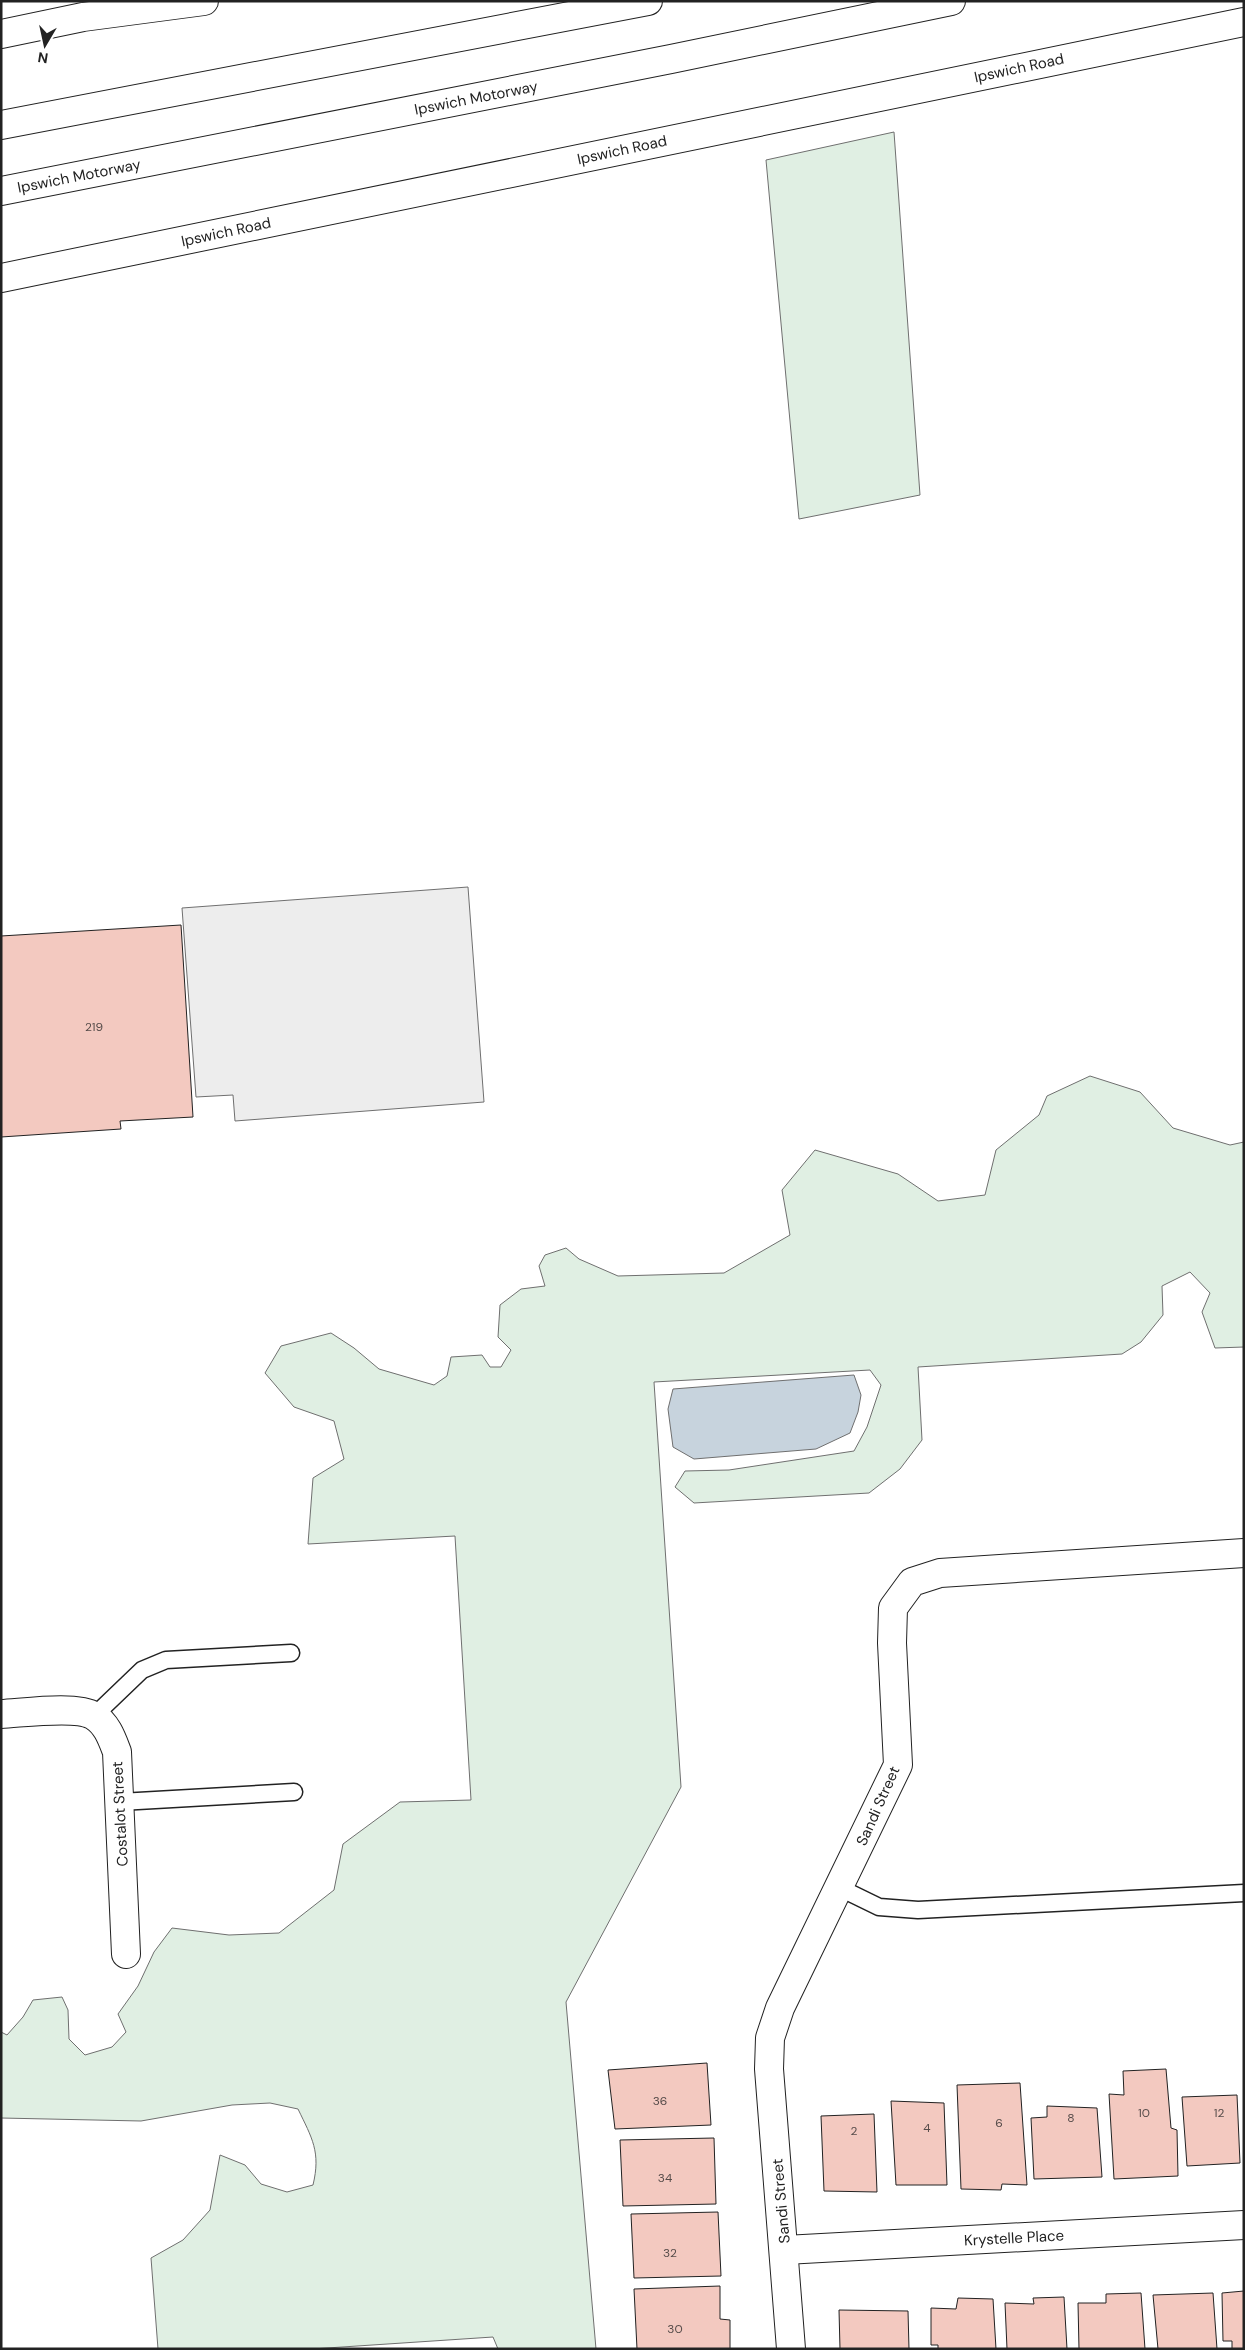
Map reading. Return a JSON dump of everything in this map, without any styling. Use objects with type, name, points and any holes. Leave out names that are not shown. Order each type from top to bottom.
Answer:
[{"type":"main road","points":[[1,34],[83,18],[204,1]]},
{"type":"main road","points":[[1,125],[648,1]]},
{"type":"main road","name":"Ipswich Motorway","points":[[1,191],[661,61],[951,1]]},
{"type":"main road","name":"Ipswich Road","points":[[1,278],[1244,22]]},
{"type":"main road","name":"Sandi Street","points":[[791,2349],[785,2250],[769,2068],[770,2038],[780,2008],[840,1888],[898,1765],[892,1643],[893,1608],[912,1582],[940,1573],[1244,1553]]},
{"type":"main road","points":[[1,1714],[67,1710],[94,1716]]},
{"type":"main road","name":"Costalot Street","points":[[94,1716],[110,1732],[117,1752],[126,1954]]},
{"type":"main road","name":"Krystelle Place","points":[[785,2250],[1244,2225]]},
{"type":"lane","points":[[94,1716],[142,1670],[166,1660],[290,1653]]},
{"type":"lane","points":[[120,1802],[294,1792]]},
{"type":"lane","points":[[840,1888],[879,1907],[918,1910],[1244,1893]]},
{"type":"green space","points":[[894,132],[920,495],[799,519],[766,160]]},
{"type":"green space","points":[[1090,1076],[1140,1092],[1173,1128],[1230,1145],[1244,1142],[1244,1347],[1215,1348],[1202,1312],[1210,1293],[1190,1272],[1162,1286],[1163,1315],[1141,1342],[1122,1354],[918,1367],[922,1440],[900,1469],[869,1493],[694,1503],[675,1487],[685,1471],[729,1470],[854,1451],[867,1427],[881,1385],[870,1370],[654,1382],[681,1787],[566,2002],[596,2349],[498,2349],[493,2337],[312,2349],[158,2349],[151,2258],[183,2240],[210,2210],[220,2155],[245,2165],[261,2184],[287,2192],[313,2185],[316,2163],[314,2146],[298,2109],[270,2103],[232,2105],[141,2121],[1,2118],[1,2032],[7,2035],[23,2017],[33,2000],[62,1997],[68,2010],[69,2039],[85,2055],[112,2047],[126,2032],[118,2014],[138,1986],[154,1952],[172,1928],[229,1935],[279,1933],[334,1890],[343,1844],[400,1802],[471,1800],[455,1536],[308,1544],[313,1478],[344,1459],[334,1421],[294,1407],[265,1373],[281,1346],[331,1333],[354,1348],[379,1369],[434,1385],[447,1376],[451,1357],[482,1355],[490,1367],[501,1367],[511,1350],[498,1337],[500,1305],[521,1289],[545,1286],[539,1266],[545,1255],[566,1248],[579,1259],[618,1276],[724,1273],[790,1235],[782,1190],[815,1150],[898,1174],[938,1201],[985,1195],[996,1150],[1039,1115],[1047,1096]]},
{"type":"shaded area","points":[[468,887],[484,1102],[235,1121],[233,1095],[196,1097],[182,908]]},
{"type":"shaded area","points":[[854,1375],[861,1395],[858,1412],[850,1433],[816,1449],[694,1459],[673,1447],[668,1409],[673,1389]]},
{"type":"building","points":[[181,925],[193,1117],[120,1121],[121,1129],[1,1137],[1,936]]},
{"type":"building","points":[[707,2063],[711,2125],[615,2129],[608,2070]]},
{"type":"building","points":[[1166,2069],[1171,2128],[1177,2130],[1178,2176],[1114,2179],[1109,2094],[1124,2095],[1123,2071]]},
{"type":"building","points":[[1020,2083],[1027,2185],[1002,2184],[1001,2190],[961,2189],[957,2085]]},
{"type":"building","points":[[1237,2095],[1240,2163],[1187,2166],[1182,2097]]},
{"type":"building","points":[[891,2101],[944,2103],[947,2185],[896,2185]]},
{"type":"building","points":[[1047,2106],[1097,2108],[1102,2177],[1034,2179],[1031,2118],[1047,2117]]},
{"type":"building","points":[[874,2114],[877,2192],[824,2191],[821,2116]]},
{"type":"building","points":[[714,2138],[716,2204],[623,2206],[620,2140]]},
{"type":"building","points":[[718,2212],[721,2276],[634,2278],[631,2214]]},
{"type":"building","points":[[720,2286],[720,2319],[730,2320],[730,2349],[637,2349],[634,2289]]},
{"type":"building","points":[[1244,2291],[1244,2349],[1232,2349],[1232,2341],[1223,2341],[1222,2293]]},
{"type":"building","points":[[1141,2293],[1145,2349],[1079,2349],[1078,2303],[1106,2303],[1106,2294]]},
{"type":"building","points":[[1213,2293],[1217,2349],[1158,2349],[1153,2295]]},
{"type":"building","points":[[1064,2297],[1067,2349],[1007,2349],[1005,2303],[1034,2304],[1033,2298]]},
{"type":"building","points":[[958,2298],[993,2299],[996,2349],[938,2349],[938,2345],[931,2345],[931,2308],[956,2309]]},
{"type":"building","points":[[839,2310],[908,2311],[909,2349],[840,2349]]}]
